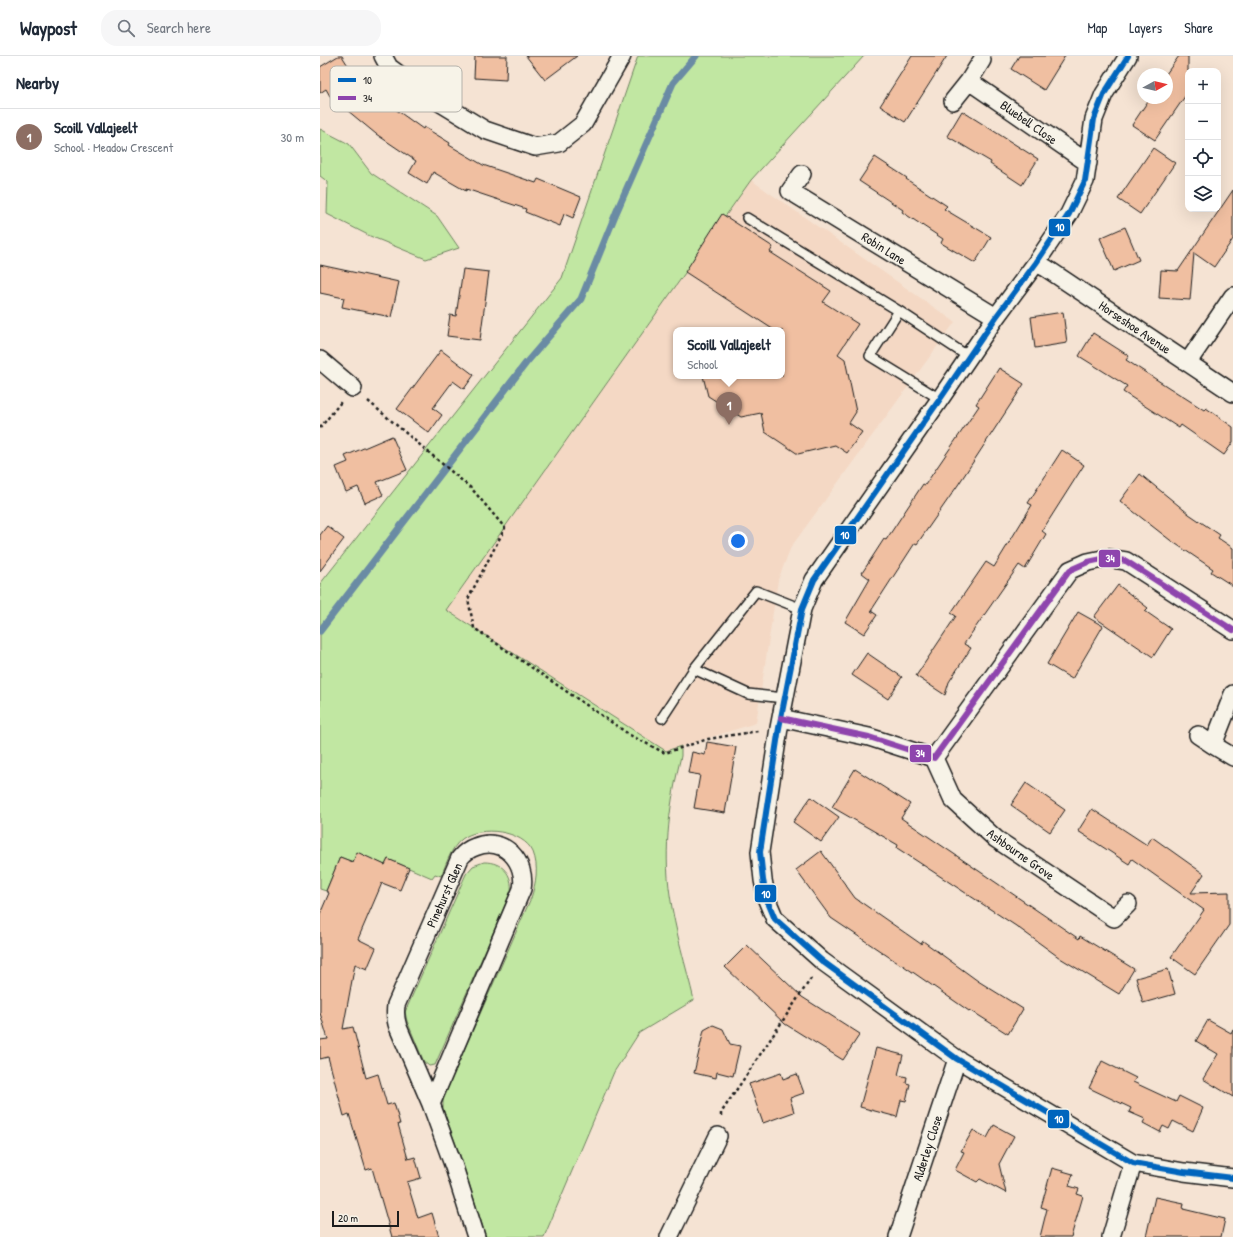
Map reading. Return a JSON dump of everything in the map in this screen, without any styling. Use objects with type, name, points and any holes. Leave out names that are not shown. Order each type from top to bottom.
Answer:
[{"type":"street","points":[[383,56],[388,66]]},
{"type":"street","points":[[457,112],[485,130],[535,147],[559,143],[583,124],[622,56]]},
{"type":"street","points":[[1128,56],[1104,94],[1094,119],[1085,181],[1069,214],[814,580],[802,609],[784,698],[760,852],[767,900],[775,919],[822,962],[957,1059],[1132,1163],[1184,1172],[1233,1178]]},
{"type":"street","points":[[953,101],[969,81],[982,60]]},
{"type":"street","name":"Bluebell Close","points":[[969,81],[1088,163]]},
{"type":"street","name":"Robin Lane","points":[[802,174],[790,190],[996,317]]},
{"type":"street","name":"Horseshoe Avenue","points":[[1036,263],[1046,268],[1233,393]]},
{"type":"street","points":[[1188,362],[1233,296]]},
{"type":"street","points":[[320,360],[353,388]]},
{"type":"street","points":[[780,723],[869,737],[934,758],[1070,570],[1088,562],[1107,558],[1126,561],[1233,630]]},
{"type":"street","points":[[1213,745],[1233,694]]},
{"type":"street","points":[[1198,736],[1233,757]]},
{"type":"street","name":"Ashbourne Grove","points":[[934,758],[953,800],[996,839],[1114,918],[1128,904]]},
{"type":"street","name":"Pinehurst Glen","points":[[431,1104],[522,889],[524,881],[523,873],[514,855],[503,848],[491,844],[482,844],[474,847],[460,858],[396,1005],[396,1020],[431,1104],[454,1167],[476,1237]]},
{"type":"street","name":"Alderley Close","points":[[898,1237],[957,1059]]},
{"type":"street","points":[[669,1237],[718,1136]]},
{"type":"street","points":[[1111,1237],[1132,1163]]},
{"type":"lane","points":[[747,218],[899,311],[969,357]]},
{"type":"lane","points":[[899,311],[870,356],[940,399]]},
{"type":"lane","points":[[662,718],[694,669],[756,591],[802,609]]},
{"type":"lane","points":[[694,669],[748,694],[784,698]]},
{"type":"path","points":[[320,428],[353,388],[472,489],[505,528],[468,599],[474,628],[630,735],[665,753],[708,739],[780,723]]},
{"type":"path","points":[[718,1136],[721,1113],[822,962]]},
{"type":"shaded area","points":[[751,180],[955,322],[791,547],[778,580],[756,723],[666,751],[446,610]]},
{"type":"green space","points":[[638,56],[864,56],[751,180],[446,610],[666,751],[681,746],[681,756],[671,808],[667,860],[670,895],[675,922],[694,1000],[639,1033],[614,1072],[544,1237],[486,1237],[460,1155],[443,1109],[443,1098],[531,898],[536,875],[535,858],[528,845],[520,839],[500,832],[479,832],[458,842],[449,856],[441,876],[435,874],[432,878],[388,859],[385,865],[357,853],[353,862],[340,857],[326,891],[320,889],[320,584],[562,278]]},
{"type":"green space","points":[[320,129],[349,144],[371,173],[437,216],[459,248],[426,259],[370,236],[327,214],[328,182],[320,176]]},
{"type":"green space","points":[[484,862],[496,864],[505,870],[510,880],[511,892],[435,1065],[429,1066],[424,1062],[407,1021],[405,1012],[466,874],[473,866]]},
{"type":"building","points":[[338,56],[342,56],[348,66],[330,66],[330,96],[326,89],[320,93],[320,67]]},
{"type":"building","points":[[475,56],[507,56],[506,80],[474,78]]},
{"type":"building","points":[[526,56],[577,56],[545,80]]},
{"type":"building","points":[[912,56],[947,56],[905,122],[880,106]]},
{"type":"building","points":[[1019,56],[1065,56],[1044,90],[1011,69]]},
{"type":"building","points":[[1179,56],[1188,56],[1188,68],[1185,68],[1185,96],[1155,140],[1132,125],[1146,104],[1173,104],[1173,68],[1170,68]]},
{"type":"building","points":[[962,111],[1038,159],[1022,185],[990,164],[991,162],[947,136]]},
{"type":"building","points":[[349,112],[399,112],[423,129],[424,127],[450,143],[449,145],[483,165],[536,183],[538,179],[581,197],[573,218],[564,214],[560,226],[525,212],[526,209],[466,189],[466,191],[433,172],[427,184],[409,173],[416,161],[376,134]]},
{"type":"building","points":[[1153,148],[1175,163],[1140,214],[1118,199]]},
{"type":"building","points":[[875,157],[947,206],[944,209],[991,237],[975,263],[941,243],[943,239],[859,181]]},
{"type":"building","points":[[1233,190],[1233,239],[1214,267],[1194,253],[1190,300],[1159,298],[1161,270],[1178,271],[1218,212],[1221,212],[1221,208]]},
{"type":"building","points":[[722,214],[773,247],[770,252],[831,291],[823,302],[858,324],[838,354],[845,359],[856,412],[849,423],[862,432],[847,453],[835,445],[798,454],[765,432],[761,413],[741,417],[708,396],[704,379],[785,379],[785,327],[769,327],[685,272]]},
{"type":"building","points":[[1125,227],[1139,260],[1114,271],[1100,238]]},
{"type":"building","points":[[320,265],[399,282],[391,317],[342,307],[344,298],[320,293]]},
{"type":"building","points":[[463,269],[489,272],[480,340],[447,336],[450,315],[456,316]]},
{"type":"building","points":[[1063,312],[1067,343],[1035,348],[1031,317]]},
{"type":"building","points":[[1093,333],[1129,356],[1126,360],[1204,410],[1206,408],[1233,427],[1233,442],[1224,455],[1181,425],[1179,428],[1123,392],[1127,386],[1079,356]]},
{"type":"building","points":[[441,350],[474,375],[464,389],[453,381],[433,408],[442,415],[429,433],[397,409]]},
{"type":"building","points":[[999,368],[1024,384],[958,485],[917,544],[915,543],[871,611],[877,615],[864,634],[845,622],[870,579],[862,573],[884,539],[886,540],[923,484],[925,485],[979,406],[976,404]]},
{"type":"building","points":[[392,436],[407,470],[377,482],[383,495],[365,503],[358,487],[346,492],[336,467],[348,462],[345,456]]},
{"type":"building","points":[[1062,450],[1084,465],[1042,531],[1046,534],[1025,569],[1019,565],[964,644],[971,648],[949,682],[945,695],[916,676],[956,616],[951,613],[986,562],[994,567],[1032,505],[1028,503]]},
{"type":"building","points":[[1140,474],[1189,514],[1220,535],[1218,538],[1233,548],[1233,586],[1211,572],[1213,569],[1170,540],[1120,501]]},
{"type":"building","points":[[327,526],[344,539],[320,571],[320,535]]},
{"type":"building","points":[[1118,585],[1148,608],[1145,611],[1171,629],[1153,657],[1094,617]]},
{"type":"building","points":[[1078,612],[1103,626],[1072,679],[1047,664]]},
{"type":"building","points":[[867,653],[902,677],[888,699],[852,675]]},
{"type":"building","points":[[707,742],[736,747],[725,813],[694,808],[700,775],[688,773],[692,752],[705,755]]},
{"type":"building","points":[[855,769],[910,804],[901,818],[1079,939],[1080,936],[1134,969],[1119,994],[1060,958],[1016,926],[897,848],[898,845],[832,807]]},
{"type":"building","points":[[1026,783],[1065,810],[1050,832],[1011,805]]},
{"type":"building","points":[[811,797],[839,817],[821,842],[793,822]]},
{"type":"building","points":[[1092,809],[1147,845],[1152,837],[1204,874],[1191,893],[1229,892],[1229,925],[1195,974],[1171,957],[1204,910],[1132,859],[1129,864],[1078,831]]},
{"type":"building","points":[[821,851],[855,898],[921,944],[923,941],[978,981],[1023,1009],[1008,1034],[970,1010],[969,1011],[831,918],[796,870]]},
{"type":"building","points":[[357,852],[385,865],[388,859],[409,868],[400,890],[382,883],[358,939],[376,948],[367,969],[355,964],[343,1029],[353,1027],[366,1078],[378,1074],[387,1105],[394,1103],[400,1124],[398,1124],[408,1159],[415,1157],[421,1178],[407,1182],[418,1218],[432,1213],[439,1237],[392,1237],[372,1168],[366,1170],[349,1114],[344,1116],[328,1057],[320,1059],[320,1040],[328,1039],[320,1013],[320,914],[329,893],[326,891],[340,857],[353,862]]},
{"type":"building","points":[[747,945],[802,997],[860,1034],[843,1060],[785,1024],[725,967]]},
{"type":"building","points":[[1168,969],[1175,994],[1143,1003],[1136,978]]},
{"type":"building","points":[[1208,1020],[1231,1033],[1233,1029],[1233,1097],[1203,1079],[1218,1054],[1196,1041]]},
{"type":"building","points":[[713,1025],[723,1029],[730,1044],[740,1046],[733,1076],[717,1072],[716,1078],[694,1073],[704,1030]]},
{"type":"building","points":[[876,1048],[903,1055],[898,1075],[907,1077],[906,1083],[910,1084],[906,1101],[901,1100],[897,1117],[860,1107]]},
{"type":"building","points":[[1102,1061],[1136,1078],[1133,1082],[1176,1102],[1179,1096],[1203,1108],[1193,1131],[1173,1121],[1169,1129],[1163,1126],[1160,1132],[1143,1123],[1145,1119],[1129,1112],[1131,1108],[1089,1088]]},
{"type":"building","points":[[781,1073],[783,1079],[797,1074],[804,1093],[790,1098],[794,1112],[763,1123],[749,1084]]},
{"type":"building","points":[[994,1125],[1014,1136],[999,1164],[1006,1193],[980,1179],[977,1182],[955,1170],[964,1152],[961,1151],[973,1130],[987,1138]]},
{"type":"building","points":[[1052,1168],[1073,1174],[1069,1186],[1079,1189],[1077,1194],[1083,1196],[1071,1237],[1040,1237],[1047,1209],[1041,1207]]},
{"type":"building","points":[[1155,1197],[1184,1203],[1183,1209],[1225,1219],[1221,1237],[1146,1237]]},
{"type":"waterway","points":[[320,631],[526,363],[581,299],[616,213],[673,83],[696,56]]},
{"type":"transit line","name":"10","points":[[1128,56],[1104,94],[1094,119],[1085,181],[1069,214],[814,580],[802,609],[779,728],[760,852],[767,900],[775,919],[822,961],[957,1059],[1133,1163],[1184,1172],[1233,1178]]},
{"type":"transit line","name":"34","points":[[781,718],[869,737],[934,758],[1070,570],[1088,562],[1107,558],[1126,561],[1233,630]]},
{"type":"place","name":"Scoill Vallajeelt","points":[[729,425]]}]
